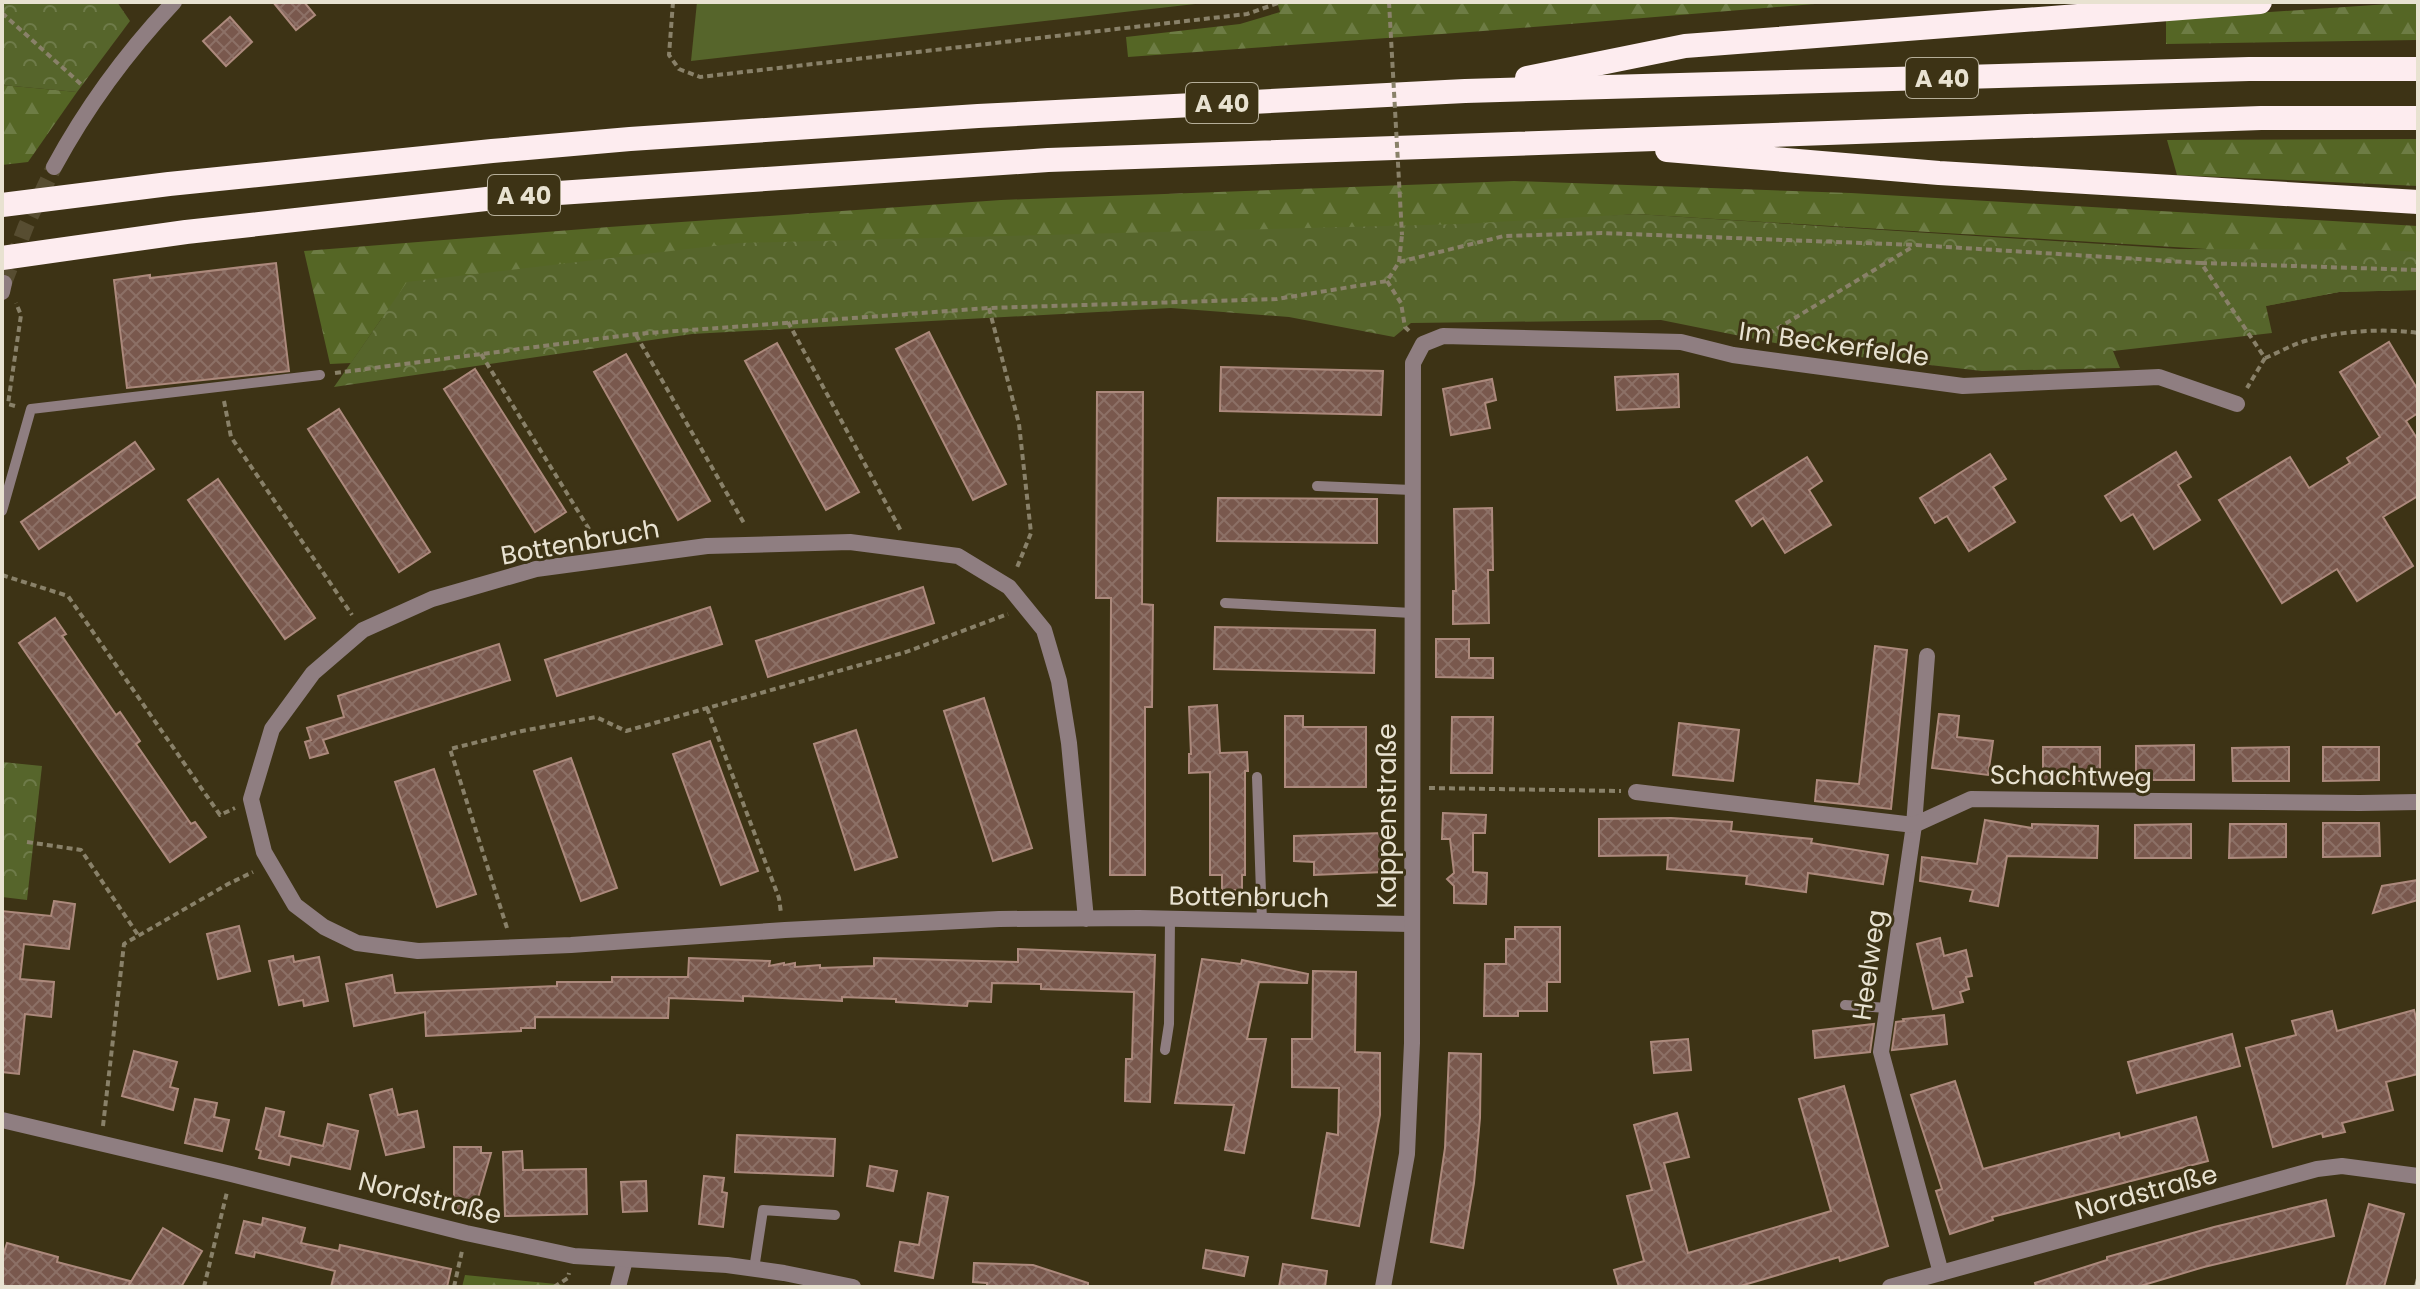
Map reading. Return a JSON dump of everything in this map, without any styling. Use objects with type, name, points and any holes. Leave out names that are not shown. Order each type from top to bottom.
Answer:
[{"type":"highway","points":[[1465,91],[1685,46],[2260,2]]},
{"type":"highway","name":"A 40","points":[[2,205],[169,184],[614,140],[994,115],[1465,91],[2249,69],[2418,69]]},
{"type":"highway","name":"A 40","points":[[2,258],[186,232],[529,195],[1048,160],[2261,118],[2418,118]]},
{"type":"highway","points":[[1569,141],[1939,173],[2418,202]]},
{"type":"street","points":[[54,167],[73,132],[117,67],[174,2]]},
{"type":"street","name":"Im Beckerfelde","points":[[1423,344],[1443,336],[1681,342],[1733,355],[1963,386],[2159,377],[2237,404]]},
{"type":"street","name":"Kappenstraße","points":[[1383,1287],[1407,1154],[1412,1043],[1413,363],[1423,344]]},
{"type":"street","name":"Bottenbruch","points":[[1086,919],[1069,743],[1059,681],[1044,630],[1009,587],[958,556],[850,542],[707,546],[536,569],[432,599],[363,630],[313,673],[272,729],[251,799],[264,852],[295,905],[324,927],[357,943],[418,951],[999,919],[1410,924]]},
{"type":"street","name":"Heelweg","points":[[1927,656],[1914,825],[1881,1052],[1941,1273]]},
{"type":"street","points":[[1636,792],[1914,825]]},
{"type":"street","name":"Schachtweg","points":[[1914,825],[1971,799],[2418,802]]},
{"type":"street","name":"Nordstraße","points":[[2,1120],[466,1233],[574,1256],[754,1269],[853,1287]]},
{"type":"street","name":"Nordstraße","points":[[1890,1287],[2317,1169],[2342,1166],[2418,1176]]},
{"type":"street","points":[[618,1287],[625,1260]]},
{"type":"lane","points":[[2,511],[31,409],[320,375]]},
{"type":"lane","points":[[1317,486],[1412,490]]},
{"type":"lane","points":[[1225,603],[1412,613]]},
{"type":"lane","points":[[1257,777],[1262,921]]},
{"type":"lane","points":[[1165,1050],[1169,1024],[1170,919]]},
{"type":"lane","points":[[1845,1005],[1887,1008]]},
{"type":"lane","points":[[754,1269],[763,1210],[835,1215]]},
{"type":"path","points":[[673,2],[669,55],[679,69],[700,77],[1247,14],[1281,2]]},
{"type":"path","points":[[320,375],[636,334],[989,308],[1277,299],[1387,281],[1399,262],[1402,235],[1389,2]]},
{"type":"path","points":[[2,13],[84,88]]},
{"type":"path","points":[[1399,262],[1504,236],[1602,233],[1916,245],[2201,263],[2418,270]]},
{"type":"path","points":[[1733,355],[1916,245]]},
{"type":"path","points":[[2201,263],[2265,358]]},
{"type":"path","points":[[1387,281],[1401,303],[1405,327],[1423,344]]},
{"type":"path","points":[[3,288],[19,306],[21,315],[8,404],[31,409]]},
{"type":"path","points":[[989,308],[1019,424],[1031,533],[1009,587]]},
{"type":"path","points":[[788,322],[911,550]]},
{"type":"path","points":[[2237,404],[2265,358],[2304,341],[2354,333],[2400,330],[2418,333]]},
{"type":"path","points":[[636,334],[756,544]]},
{"type":"path","points":[[481,354],[607,559]]},
{"type":"path","points":[[220,387],[231,437],[363,630]]},
{"type":"path","points":[[2,575],[68,596],[220,815],[251,799]]},
{"type":"path","points":[[513,947],[450,749],[596,717],[626,731],[906,652],[1026,608]]},
{"type":"path","points":[[707,708],[779,898],[785,930]]},
{"type":"path","points":[[1411,788],[1636,792]]},
{"type":"path","points":[[27,842],[81,850],[138,935]]},
{"type":"path","points":[[100,1144],[124,944],[228,884],[270,864]]},
{"type":"path","points":[[204,1287],[231,1174]]},
{"type":"path","points":[[454,1287],[466,1233]]},
{"type":"green space","points":[[2,2],[117,2],[130,21],[77,92],[2,85]]},
{"type":"green space","points":[[697,2],[1213,2],[691,61]]},
{"type":"green space","points":[[1277,2],[1839,2],[1128,57],[1126,37],[1240,24],[1280,12]]},
{"type":"green space","points":[[2418,2],[2418,40],[2166,44],[2166,19]]},
{"type":"green space","points":[[2,85],[77,92],[28,162],[2,165]]},
{"type":"green space","points":[[2418,139],[2418,186],[2177,175],[2167,140]]},
{"type":"green space","points":[[1514,181],[1851,193],[2418,226],[2418,290],[2339,292],[2249,309],[2206,249],[1635,214],[382,318],[351,363],[330,364],[304,251],[1001,200]]},
{"type":"green space","points":[[1636,214],[2179,249],[2418,252],[2418,290],[2339,292],[2266,306],[2272,333],[2113,351],[2120,368],[1982,371],[1825,353],[1661,320],[1411,323],[1394,337],[1289,317],[1171,308],[692,334],[334,387],[407,282],[739,243],[1462,224]]},
{"type":"green space","points":[[2,762],[42,766],[27,900],[2,897]]},
{"type":"green space","points":[[465,1275],[566,1285],[569,1287],[462,1287]]},
{"type":"building","points":[[273,2],[304,2],[315,15],[296,30]]},
{"type":"building","points":[[230,17],[252,42],[226,66],[203,41]]},
{"type":"building","points":[[276,263],[289,371],[127,388],[114,280]]},
{"type":"building","points":[[929,332],[1006,484],[973,500],[896,349]]},
{"type":"building","points":[[2389,342],[2418,390],[2418,413],[2406,421],[2418,440],[2418,496],[2383,517],[2413,566],[2357,601],[2337,569],[2282,603],[2219,500],[2290,457],[2309,488],[2350,463],[2347,458],[2380,437],[2340,372]]},
{"type":"building","points":[[777,343],[859,492],[826,510],[745,361]]},
{"type":"building","points":[[626,354],[710,501],[678,520],[594,372]]},
{"type":"building","points":[[1221,367],[1383,371],[1381,415],[1220,411]]},
{"type":"building","points":[[475,369],[566,512],[535,532],[444,389]]},
{"type":"building","points":[[1678,374],[1679,407],[1617,410],[1615,377]]},
{"type":"building","points":[[1492,379],[1496,400],[1485,403],[1490,428],[1451,435],[1443,389]]},
{"type":"building","points":[[1097,392],[1143,392],[1142,604],[1153,605],[1152,707],[1145,707],[1145,875],[1110,875],[1111,598],[1096,598]]},
{"type":"building","points":[[339,409],[430,552],[399,572],[308,429]]},
{"type":"building","points":[[135,442],[154,469],[39,549],[21,522]]},
{"type":"building","points":[[2176,452],[2191,477],[2178,485],[2200,520],[2154,549],[2133,514],[2121,521],[2105,496]]},
{"type":"building","points":[[1990,454],[2006,479],[1993,487],[2015,522],[1969,551],[1947,516],[1935,523],[1920,498]]},
{"type":"building","points":[[1807,457],[1822,481],[1809,490],[1831,525],[1785,553],[1763,518],[1752,526],[1736,501]]},
{"type":"building","points":[[218,479],[315,618],[285,639],[188,500]]},
{"type":"building","points":[[1218,498],[1377,499],[1377,543],[1217,541]]},
{"type":"building","points":[[1492,508],[1493,570],[1488,570],[1489,623],[1453,624],[1453,591],[1456,591],[1454,509]]},
{"type":"building","points":[[923,587],[934,623],[768,677],[756,641]]},
{"type":"building","points":[[710,607],[722,644],[557,696],[545,660]]},
{"type":"building","points":[[55,618],[66,634],[62,636],[116,715],[120,712],[140,741],[136,744],[191,824],[195,822],[206,837],[170,862],[19,643]]},
{"type":"building","points":[[1215,627],[1375,630],[1374,673],[1214,669]]},
{"type":"building","points":[[1436,639],[1469,639],[1469,658],[1493,658],[1493,678],[1436,677]]},
{"type":"building","points":[[499,644],[510,680],[323,740],[328,753],[310,758],[305,742],[311,740],[307,728],[344,717],[338,696]]},
{"type":"building","points":[[1875,646],[1907,650],[1891,809],[1815,801],[1817,780],[1859,784]]},
{"type":"building","points":[[984,698],[1032,848],[993,861],[944,711]]},
{"type":"building","points":[[1217,705],[1220,753],[1247,752],[1245,875],[1242,875],[1242,890],[1222,890],[1222,875],[1210,875],[1210,772],[1189,773],[1189,707]]},
{"type":"building","points":[[1939,714],[1959,716],[1957,737],[1993,741],[1988,775],[1932,768]]},
{"type":"building","points":[[1285,716],[1303,716],[1303,727],[1366,727],[1366,787],[1285,787]]},
{"type":"building","points":[[1452,717],[1493,717],[1492,773],[1451,773]]},
{"type":"building","points":[[1679,723],[1739,730],[1733,781],[1673,775]]},
{"type":"building","points":[[856,730],[897,857],[855,870],[814,744]]},
{"type":"building","points":[[710,741],[758,871],[721,885],[673,754]]},
{"type":"building","points":[[2194,745],[2194,780],[2136,780],[2136,746]]},
{"type":"building","points":[[2043,747],[2100,747],[2100,781],[2043,781]]},
{"type":"building","points":[[2289,747],[2289,781],[2233,781],[2232,748]]},
{"type":"building","points":[[2323,747],[2379,747],[2379,780],[2323,781]]},
{"type":"building","points":[[571,758],[617,888],[581,901],[534,771]]},
{"type":"building","points":[[434,769],[476,894],[437,907],[395,782]]},
{"type":"building","points":[[1443,813],[1486,815],[1485,833],[1473,833],[1473,872],[1487,873],[1486,904],[1454,903],[1454,886],[1447,879],[1454,873],[1450,839],[1442,839]]},
{"type":"building","points":[[1671,818],[1732,822],[1731,831],[1812,839],[1811,843],[1888,855],[1883,884],[1808,873],[1806,892],[1746,884],[1747,876],[1667,869],[1668,855],[1599,856],[1599,819]]},
{"type":"building","points":[[1985,820],[2032,828],[2032,824],[2098,826],[2097,858],[2007,856],[1998,906],[1970,901],[1973,890],[1920,881],[1922,857],[1977,864]]},
{"type":"building","points":[[2323,823],[2379,823],[2380,856],[2323,857]]},
{"type":"building","points":[[2191,824],[2191,858],[2135,858],[2135,825]]},
{"type":"building","points":[[2230,824],[2286,824],[2286,857],[2229,858]]},
{"type":"building","points":[[1382,833],[1384,872],[1314,875],[1314,862],[1294,861],[1294,836]]},
{"type":"building","points":[[2418,880],[2418,900],[2373,913],[2382,886]]},
{"type":"building","points":[[54,901],[75,904],[69,949],[24,944],[20,979],[54,982],[51,1017],[25,1014],[19,1074],[2,1072],[2,911],[51,916]]},
{"type":"building","points":[[239,926],[250,971],[218,979],[207,934]]},
{"type":"building","points":[[1515,927],[1560,927],[1560,982],[1547,982],[1547,1011],[1518,1011],[1518,1016],[1484,1016],[1485,964],[1506,964],[1506,939],[1515,939]]},
{"type":"building","points":[[1940,938],[1944,956],[1966,950],[1972,976],[1966,977],[1969,989],[1960,992],[1963,1002],[1933,1009],[1917,944]]},
{"type":"building","points":[[1018,949],[1155,955],[1150,1102],[1125,1101],[1126,1059],[1132,1059],[1134,992],[1041,989],[1041,984],[992,983],[991,1002],[968,1001],[967,1006],[842,997],[842,1001],[743,996],[743,1001],[669,998],[668,1018],[535,1017],[535,1028],[521,1028],[521,1031],[426,1036],[425,1012],[354,1026],[346,984],[392,975],[395,993],[557,986],[557,982],[612,982],[612,977],[688,977],[689,958],[770,961],[769,966],[795,963],[795,967],[820,965],[820,968],[874,966],[874,958],[1018,962]]},
{"type":"building","points":[[293,956],[294,962],[319,957],[328,1001],[304,1006],[303,1000],[279,1005],[269,961]]},
{"type":"building","points":[[1202,959],[1241,964],[1242,960],[1308,974],[1307,983],[1259,982],[1247,1039],[1266,1039],[1244,1153],[1225,1150],[1234,1105],[1175,1103]]},
{"type":"building","points":[[1313,971],[1356,972],[1355,1052],[1380,1053],[1380,1115],[1359,1226],[1312,1218],[1327,1133],[1338,1135],[1339,1088],[1292,1087],[1292,1039],[1312,1039]]},
{"type":"building","points":[[2414,1010],[2418,1026],[2418,1074],[2386,1082],[2393,1110],[2342,1123],[2345,1132],[2323,1137],[2322,1133],[2273,1147],[2246,1048],[2296,1035],[2292,1021],[2332,1011],[2337,1031]]},
{"type":"building","points":[[1944,1015],[1947,1044],[1892,1050],[1896,1022]]},
{"type":"building","points":[[1874,1024],[1870,1052],[1815,1058],[1813,1031]]},
{"type":"building","points":[[2232,1034],[2240,1066],[2137,1093],[2128,1062]]},
{"type":"building","points":[[1688,1039],[1691,1070],[1654,1073],[1651,1042]]},
{"type":"building","points":[[134,1051],[177,1062],[170,1087],[178,1089],[173,1110],[122,1096]]},
{"type":"building","points":[[1449,1053],[1481,1054],[1480,1118],[1474,1183],[1463,1248],[1431,1242],[1445,1148]]},
{"type":"building","points":[[1955,1081],[1983,1169],[2119,1133],[2120,1138],[2196,1117],[2208,1161],[1992,1217],[1993,1220],[1950,1234],[1936,1191],[1942,1189],[1911,1095]]},
{"type":"building","points":[[1844,1086],[1888,1246],[1737,1287],[1619,1287],[1614,1270],[1644,1261],[1627,1196],[1652,1190],[1634,1125],[1677,1113],[1689,1157],[1664,1163],[1688,1253],[1831,1211],[1799,1099]]},
{"type":"building","points":[[392,1089],[398,1115],[417,1111],[424,1147],[386,1155],[370,1095]]},
{"type":"building","points":[[195,1099],[217,1103],[214,1117],[229,1120],[222,1151],[185,1143]]},
{"type":"building","points":[[266,1108],[284,1112],[279,1136],[323,1146],[328,1124],[358,1131],[350,1169],[291,1156],[289,1165],[259,1158],[261,1151],[256,1149]]},
{"type":"building","points":[[737,1135],[835,1139],[833,1176],[735,1172]]},
{"type":"building","points":[[454,1147],[481,1147],[481,1153],[491,1153],[473,1215],[454,1210]]},
{"type":"building","points":[[522,1151],[523,1170],[586,1169],[587,1214],[505,1216],[503,1152]]},
{"type":"building","points":[[870,1166],[897,1171],[893,1191],[867,1186]]},
{"type":"building","points":[[704,1176],[724,1178],[722,1192],[727,1193],[723,1227],[699,1224]]},
{"type":"building","points":[[646,1181],[647,1211],[623,1212],[621,1182]]},
{"type":"building","points":[[928,1193],[948,1197],[933,1278],[895,1271],[900,1242],[919,1245]]},
{"type":"building","points":[[2326,1200],[2334,1236],[2204,1267],[2137,1287],[2036,1287],[2035,1283],[2107,1260],[2107,1257]]},
{"type":"building","points":[[2369,1204],[2404,1214],[2384,1287],[2346,1287]]},
{"type":"building","points":[[263,1218],[305,1228],[301,1243],[339,1251],[340,1245],[451,1269],[447,1287],[331,1287],[335,1271],[255,1252],[254,1257],[236,1253],[244,1221],[262,1225]]},
{"type":"building","points":[[163,1228],[202,1251],[181,1287],[2,1287],[2,1259],[7,1243],[58,1257],[57,1262],[130,1281],[129,1285]]},
{"type":"building","points":[[1206,1250],[1248,1257],[1244,1276],[1203,1268]]},
{"type":"building","points":[[974,1263],[1033,1265],[1088,1283],[1088,1287],[987,1287],[987,1283],[973,1282]]},
{"type":"building","points":[[1283,1264],[1327,1271],[1325,1287],[1279,1287]]},
{"type":"tunnel","points":[[4,283],[54,167]]},
{"type":"tram line","points":[[2415,1287],[2418,1274]]}]
